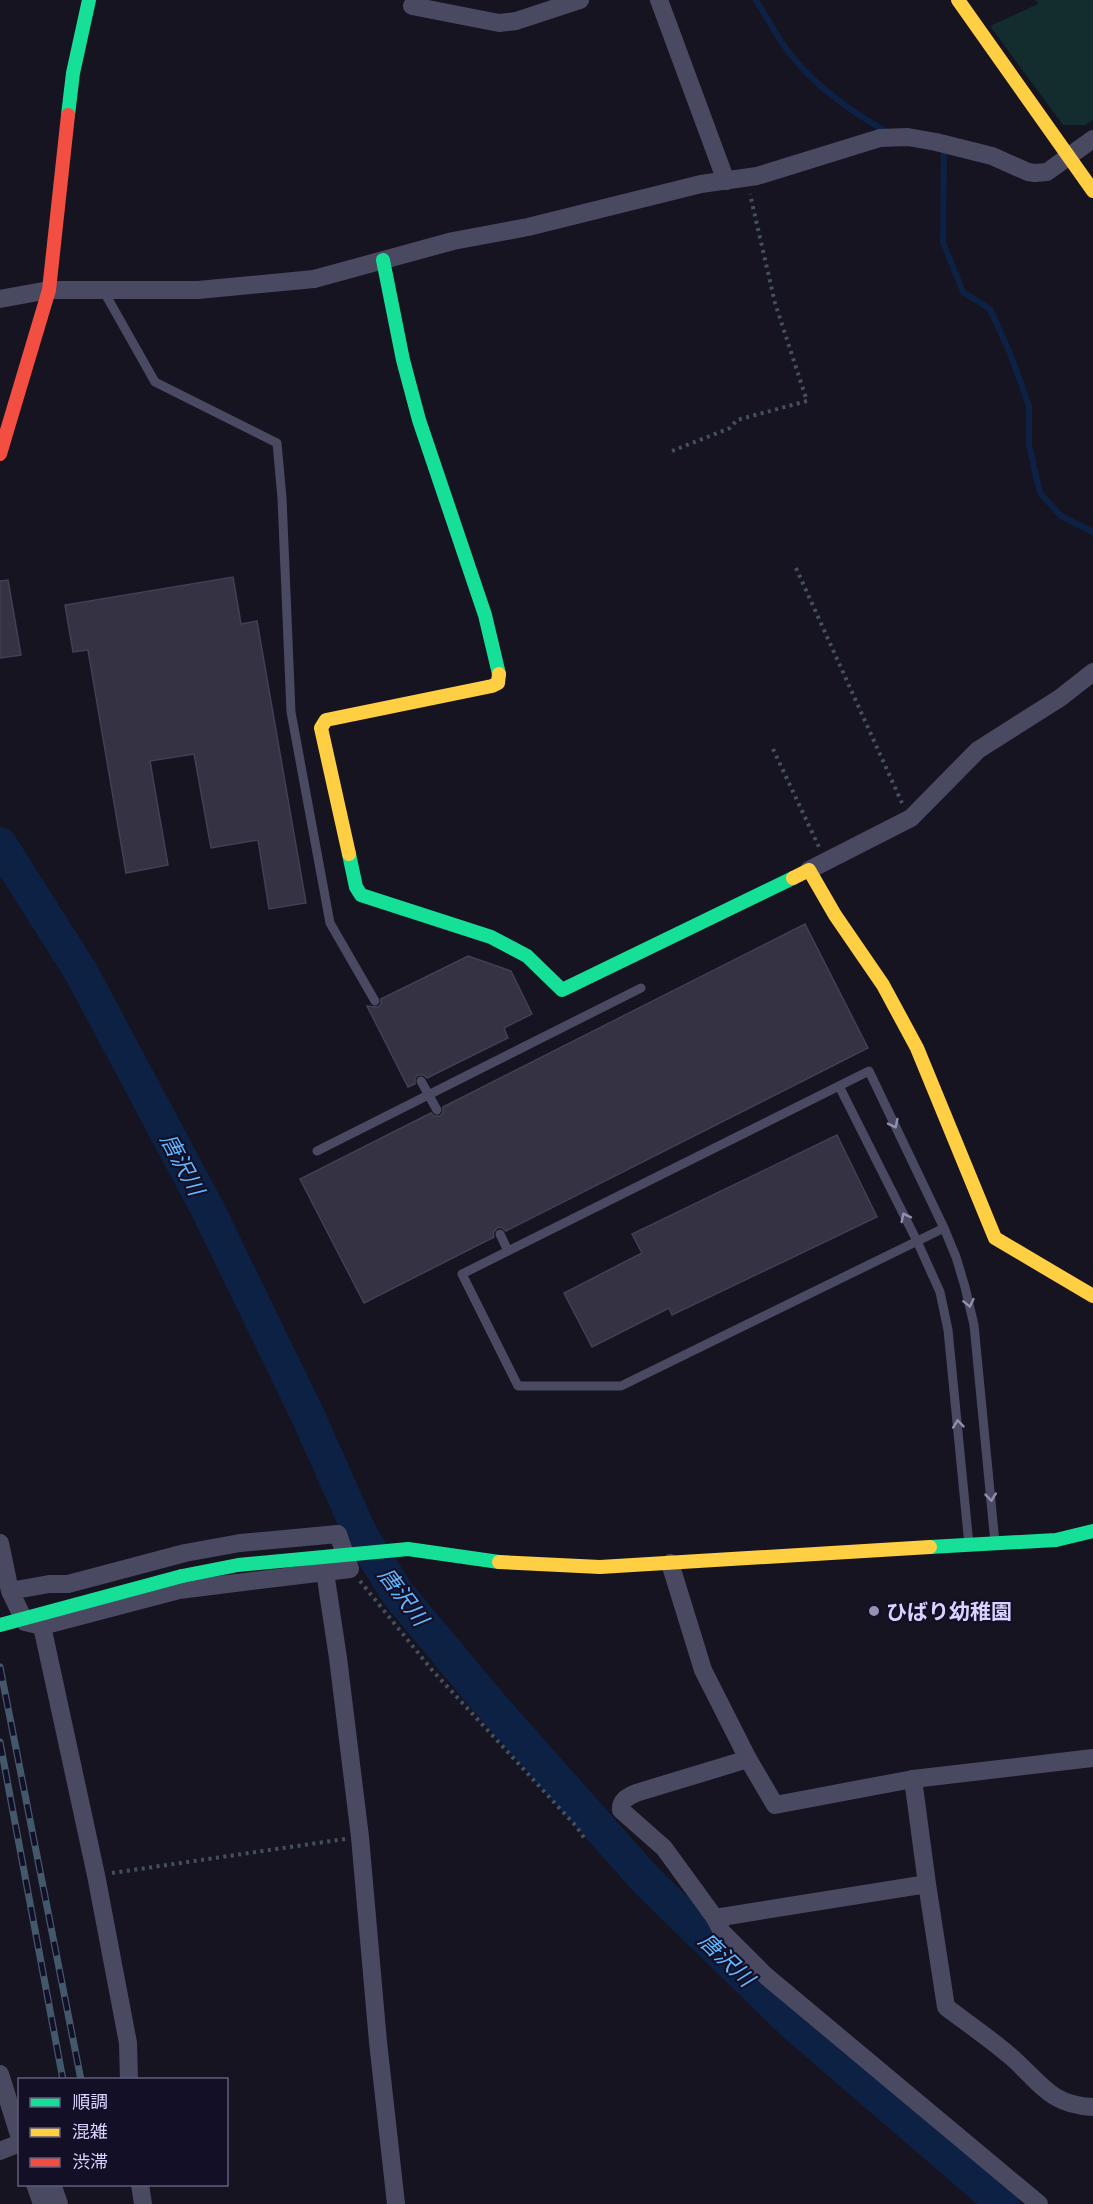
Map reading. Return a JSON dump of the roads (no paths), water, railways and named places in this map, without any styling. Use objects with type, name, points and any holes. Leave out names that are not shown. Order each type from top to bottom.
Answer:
[{"type":"street","points":[[0,454],[49,290],[73,73],[89,0]]},
{"type":"street","points":[[412,6],[499,22],[516,21],[579,0]]},
{"type":"street","points":[[659,0],[726,181]]},
{"type":"street","points":[[958,0],[1093,191]]},
{"type":"street","points":[[0,299],[49,290],[198,290],[314,279],[340,274],[453,241],[528,226],[701,184],[747,178],[880,138],[908,136],[992,156],[1028,172],[1047,172],[1093,139]]},
{"type":"street","points":[[384,260],[403,360],[416,410],[485,615],[500,677],[498,683],[492,686],[326,720],[321,728],[356,887],[361,895],[491,937],[527,956],[562,990],[826,862],[911,818],[978,750],[1060,698],[1093,672]]},
{"type":"street","points":[[809,870],[835,915],[883,985],[917,1048],[995,1238],[1093,1296]]},
{"type":"street","points":[[0,1625],[182,1576],[238,1565],[351,1559],[408,1549],[513,1564],[600,1567],[1056,1540],[1093,1531]]},
{"type":"street","points":[[10,1591],[49,1584],[68,1584],[185,1553],[240,1543],[338,1533],[351,1559]]},
{"type":"street","points":[[0,1543],[10,1591],[25,1622],[42,1626],[179,1590],[325,1572],[351,1559]]},
{"type":"street","points":[[670,1563],[702,1670],[748,1759],[775,1805],[913,1779],[1093,1758]]},
{"type":"street","points":[[325,1572],[360,1837],[378,2042],[396,2204]]},
{"type":"street","points":[[42,1626],[96,1875],[128,2043],[129,2078]]},
{"type":"street","points":[[748,1759],[636,1793],[620,1805],[623,1814],[655,1839],[670,1855],[715,1918],[722,1932],[766,1976],[1039,2204]]},
{"type":"street","points":[[913,1779],[946,2007],[1011,2056],[1041,2088],[1059,2100],[1093,2107]]},
{"type":"street","points":[[715,1918],[927,1884]]},
{"type":"street","points":[[0,2073],[18,2097]]},
{"type":"street","points":[[0,2073],[18,2132]]},
{"type":"street","points":[[0,2151],[18,2145]]},
{"type":"street","points":[[36,2186],[42,2204]]},
{"type":"street","points":[[53,2186],[59,2204]]},
{"type":"street","points":[[140,2186],[143,2204]]},
{"type":"lane","points":[[103,291],[155,382],[277,443],[282,498],[291,712],[330,923],[375,1001]]},
{"type":"lane","points":[[317,1151],[641,988]]},
{"type":"lane","points":[[944,1228],[621,1386],[518,1386],[462,1274],[868,1071],[944,1228],[959,1267],[974,1325],[996,1543]]},
{"type":"lane","points":[[421,1081],[437,1110]]},
{"type":"lane","points":[[839,1086],[918,1241],[940,1292],[948,1330],[969,1545]]},
{"type":"lane","points":[[500,1234],[508,1251]]},
{"type":"waterway","points":[[756,0],[798,64],[846,106],[887,132]]},
{"type":"waterway","points":[[942,149],[944,149],[943,242],[963,292],[990,309],[1010,353],[1029,406],[1029,445],[1040,493],[1061,516],[1093,532]]},
{"type":"waterway","name":"唐沢川","points":[[0,844],[81,972],[208,1210],[308,1416],[361,1535],[398,1594],[490,1704],[646,1880],[793,2023],[1003,2204]]},
{"type":"railway","points":[[0,1667],[81,2078]]},
{"type":"railway","points":[[0,1742],[63,2078]]},
{"type":"place","name":"ひばり幼稚園","points":[[874,1611]]}]
